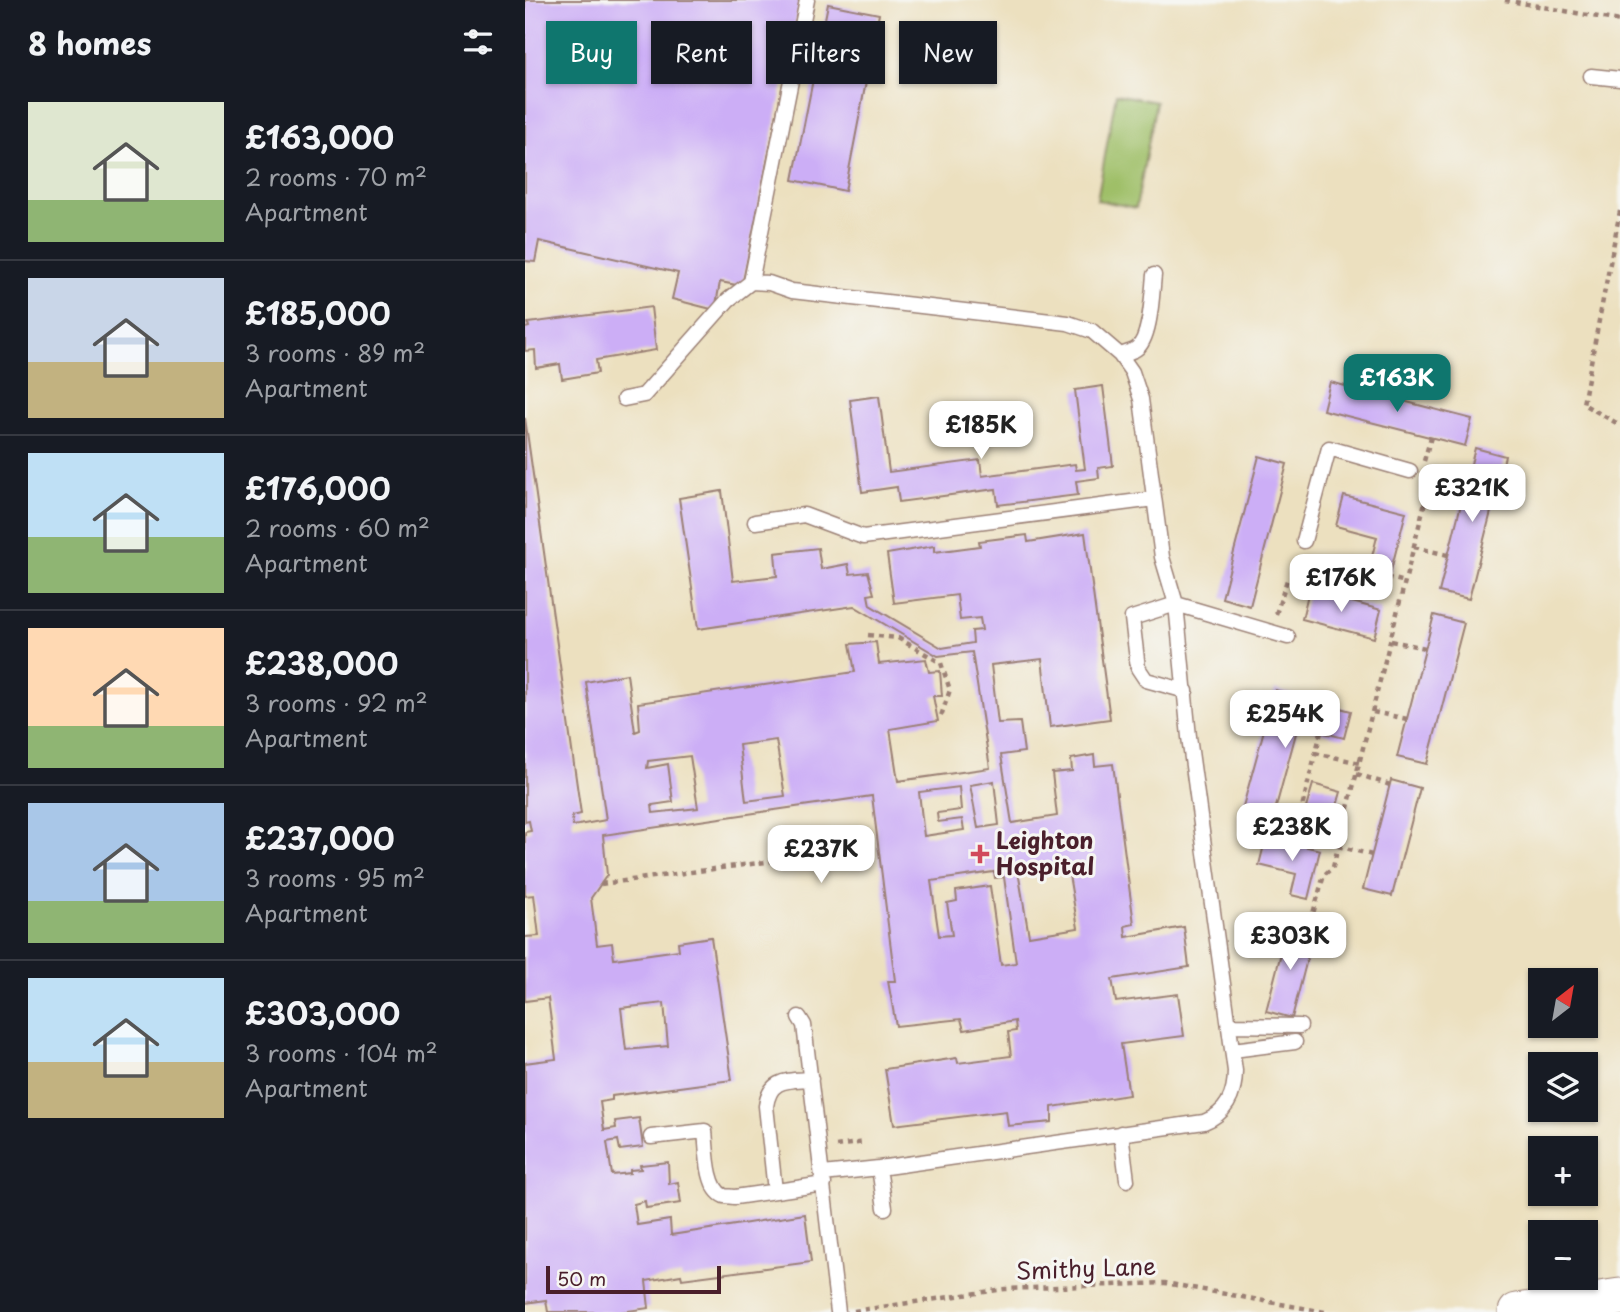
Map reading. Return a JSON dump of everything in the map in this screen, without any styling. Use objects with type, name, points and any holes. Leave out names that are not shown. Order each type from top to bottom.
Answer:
[{"type":"street","points":[[1517,1312],[1620,1297]]},
{"type":"lane","points":[[624,399],[643,395],[727,300],[751,282],[807,0]]},
{"type":"lane","points":[[1591,76],[1620,79]]},
{"type":"lane","points":[[1120,355],[1136,349],[1142,342],[1147,329],[1154,275]]},
{"type":"lane","points":[[651,1137],[705,1131],[710,1175],[715,1189],[724,1196],[735,1197],[879,1168],[1204,1122],[1221,1112],[1233,1094],[1233,1050],[1189,737],[1176,604],[1162,557],[1141,399],[1132,372],[1120,355],[1092,331],[1068,324],[792,291],[751,282]]},
{"type":"lane","points":[[1304,541],[1329,448],[1417,472]]},
{"type":"lane","points":[[755,522],[804,515],[863,537],[1154,499]]},
{"type":"lane","points":[[1185,691],[1146,680],[1138,668],[1132,618],[1176,604],[1288,637]]},
{"type":"lane","points":[[803,1019],[838,1312]]},
{"type":"lane","points":[[1229,1025],[1300,1026]]},
{"type":"lane","points":[[1233,1050],[1295,1042]]},
{"type":"lane","points":[[775,1191],[766,1106],[768,1093],[776,1085],[811,1079]]},
{"type":"lane","points":[[1121,1133],[1127,1180]]},
{"type":"lane","points":[[879,1168],[885,1208]]},
{"type":"path","points":[[1505,0],[1620,21]]},
{"type":"path","points":[[1620,211],[1583,404],[1620,425]]},
{"type":"path","points":[[1308,931],[1324,876],[1333,867],[1406,582],[1427,494],[1417,472],[1431,437]]},
{"type":"path","points":[[1417,472],[1466,482]]},
{"type":"path","points":[[1414,547],[1448,555]]},
{"type":"path","points":[[1271,631],[1287,580],[1328,564],[1406,582]]},
{"type":"path","points":[[868,635],[898,638],[941,663],[950,690],[941,716]]},
{"type":"path","points":[[1391,641],[1425,648]]},
{"type":"path","points":[[1373,712],[1407,719]]},
{"type":"path","points":[[1321,732],[1300,815],[1343,827]]},
{"type":"path","points":[[1315,753],[1360,763]]},
{"type":"path","points":[[1357,774],[1390,785]]},
{"type":"path","points":[[1338,846],[1372,855]]},
{"type":"path","points":[[601,884],[871,848]]},
{"type":"path","name":"Smithy Lane","points":[[847,1312],[1005,1289],[1165,1283],[1325,1312]]},
{"type":"green space","points":[[1116,94],[1156,102],[1136,208],[1097,200]]},
{"type":"building","points":[[525,0],[800,0],[796,21],[766,21],[766,84],[783,84],[742,286],[720,282],[715,310],[672,299],[678,273],[539,241],[535,262],[525,261]]},
{"type":"building","points":[[828,4],[879,14],[878,21],[825,21]]},
{"type":"building","points":[[812,84],[866,84],[845,191],[793,180]]},
{"type":"building","points":[[651,307],[656,350],[596,360],[598,373],[562,379],[560,364],[536,368],[535,350],[525,351],[525,328],[529,327],[528,323]]},
{"type":"building","points":[[1330,382],[1472,419],[1465,446],[1323,410]]},
{"type":"building","points":[[1103,386],[1113,466],[1098,468],[1099,478],[1076,481],[1078,495],[998,505],[996,489],[899,502],[897,487],[862,492],[850,400],[879,396],[889,472],[980,460],[982,476],[1075,464],[1076,470],[1085,469],[1075,390]]},
{"type":"building","points":[[525,418],[581,814],[572,816],[573,826],[606,820],[586,682],[627,674],[635,732],[640,730],[638,703],[855,672],[850,644],[876,642],[879,664],[926,659],[929,672],[940,671],[942,696],[933,696],[938,721],[890,729],[898,781],[990,768],[972,652],[938,656],[854,606],[698,629],[679,498],[722,491],[733,581],[777,576],[775,553],[818,548],[821,569],[848,564],[850,574],[868,572],[874,594],[868,595],[870,605],[942,648],[973,643],[972,631],[982,630],[980,618],[960,620],[957,595],[894,603],[887,554],[934,546],[934,552],[980,546],[979,541],[1027,535],[1028,542],[1085,533],[1110,719],[1050,727],[1042,659],[991,665],[998,723],[1020,722],[1024,752],[1001,755],[1012,823],[1057,816],[1052,773],[1072,771],[1071,759],[1094,755],[1095,766],[1113,764],[1134,924],[1125,926],[1126,937],[1184,927],[1189,967],[1112,979],[1116,1002],[1178,994],[1184,1036],[1121,1044],[1129,1095],[1052,1107],[1052,1122],[1008,1126],[1006,1111],[894,1125],[885,1069],[957,1058],[958,1063],[1011,1056],[1008,1032],[1016,1031],[1015,1021],[964,1030],[961,1019],[896,1026],[888,981],[895,981],[872,796],[603,835],[607,875],[591,898],[597,945],[612,943],[614,959],[679,950],[678,942],[711,937],[732,1080],[612,1096],[612,1100],[600,1102],[604,1130],[616,1128],[615,1121],[639,1118],[643,1147],[620,1150],[618,1140],[607,1142],[612,1175],[630,1173],[630,1170],[641,1169],[640,1165],[668,1162],[669,1184],[678,1182],[681,1203],[646,1208],[645,1201],[634,1204],[637,1225],[670,1220],[671,1235],[805,1214],[811,1262],[682,1279],[681,1275],[646,1281],[649,1308],[621,1312],[548,1312],[546,1300],[525,1303],[525,1063],[556,1059],[548,998],[525,1001],[525,937],[539,936],[534,895],[525,896],[525,832],[531,831],[529,821],[525,822]],"holes":[[[776,740],[785,796],[746,801],[739,745]],[[690,756],[698,808],[653,813],[652,805],[673,802],[668,764],[647,768],[648,761]],[[994,781],[999,825],[978,828],[970,785]],[[959,787],[961,810],[937,813],[938,822],[962,819],[964,830],[924,836],[919,792]],[[1067,863],[1078,928],[1029,936],[1018,871]],[[994,872],[995,878],[1004,877],[1016,963],[1001,965],[990,886],[956,891],[957,901],[947,903],[952,935],[939,936],[931,881]],[[664,1003],[668,1046],[626,1050],[621,1008]]]},
{"type":"building","points":[[1475,448],[1505,456],[1469,599],[1439,592]]},
{"type":"building","points":[[1259,456],[1287,464],[1250,606],[1222,598]]},
{"type":"building","points":[[1344,496],[1406,512],[1390,574],[1369,568],[1377,537],[1336,526]]},
{"type":"building","points":[[1309,590],[1381,610],[1374,638],[1302,619]]},
{"type":"building","points":[[1434,615],[1464,623],[1427,764],[1397,757]]},
{"type":"building","points":[[1275,690],[1351,711],[1344,738],[1298,726],[1270,829],[1239,821]]},
{"type":"building","points":[[1391,780],[1420,788],[1392,896],[1363,889]]},
{"type":"building","points":[[1313,784],[1341,792],[1334,816],[1306,808]]},
{"type":"building","points":[[1266,837],[1320,850],[1308,899],[1291,895],[1296,874],[1259,865]]},
{"type":"building","points":[[1288,926],[1314,932],[1292,1018],[1266,1011]]},
{"type":"place","name":"Leighton Hospital","points":[[980,854]]}]
